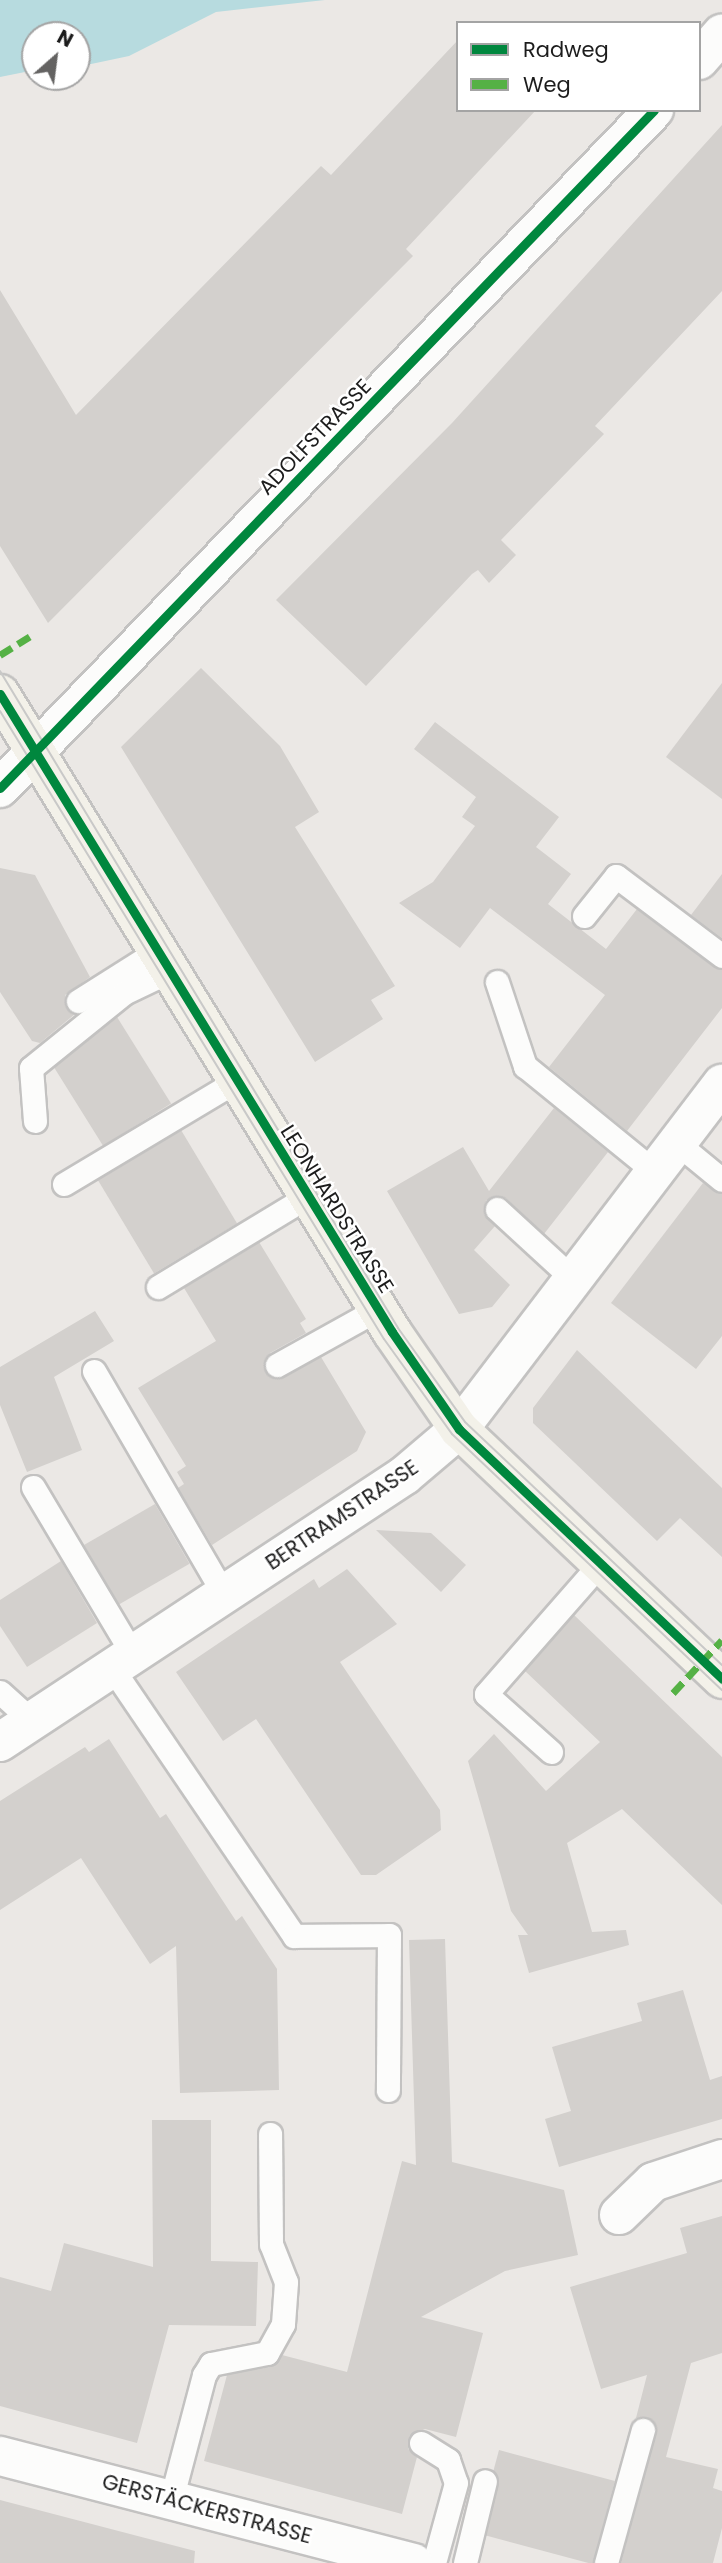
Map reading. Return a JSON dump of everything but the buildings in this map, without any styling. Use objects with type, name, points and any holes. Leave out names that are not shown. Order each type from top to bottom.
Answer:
[{"type":"street","points":[[701,58],[722,34]]},
{"type":"street","name":"ADOLFSTRASSE","points":[[0,788],[36,755],[652,112]]},
{"type":"street","name":"LEONHARDSTRASSE","points":[[0,694],[378,1309],[459,1429],[722,1679]]},
{"type":"street","name":"BERTRAMSTRASSE","points":[[0,1742],[405,1475],[459,1429],[722,1084]]},
{"type":"street","points":[[619,2216],[653,2182],[722,2159]]},
{"type":"street","name":"GERSTÄCKERSTRASSE","points":[[0,2456],[413,2563]]},
{"type":"lane","points":[[584,916],[616,876],[722,956]]},
{"type":"lane","points":[[78,1001],[164,961]]},
{"type":"lane","points":[[35,1121],[31,1068],[164,961]]},
{"type":"lane","points":[[497,982],[525,1066],[666,1157],[722,1180]]},
{"type":"lane","points":[[64,1184],[238,1080]]},
{"type":"lane","points":[[158,1287],[309,1196]]},
{"type":"lane","points":[[497,1209],[573,1279]]},
{"type":"lane","points":[[278,1365],[378,1309]]},
{"type":"lane","points":[[94,1371],[224,1594]]},
{"type":"lane","points":[[33,1488],[123,1661],[294,1936],[389,1935],[387,2090]]},
{"type":"lane","points":[[551,1752],[486,1694],[600,1564]]},
{"type":"lane","points":[[0,1692],[32,1721]]},
{"type":"lane","points":[[171,2500],[204,2375],[211,2364],[267,2353],[283,2323],[286,2282],[271,2244],[270,2134]]},
{"type":"lane","points":[[606,2563],[643,2430]]},
{"type":"lane","points":[[421,2443],[448,2460],[456,2483],[434,2563]]},
{"type":"lane","points":[[465,2563],[485,2482]]},
{"type":"water","points":[[0,0],[325,0],[216,12],[129,56],[91,64],[91,21],[21,21],[21,73],[0,77]]},
{"type":"tram line","points":[[0,671],[398,1328],[465,1422],[722,1665]]},
{"type":"tram line","points":[[0,711],[384,1339],[452,1434],[722,1690]]},
{"type":"marked path","points":[[0,655],[31,636]]},
{"type":"marked path","points":[[673,1693],[722,1640]]},
{"type":"cycle path","points":[[0,788],[652,112]]},
{"type":"cycle path","points":[[0,694],[392,1332],[459,1429],[722,1679]]}]
